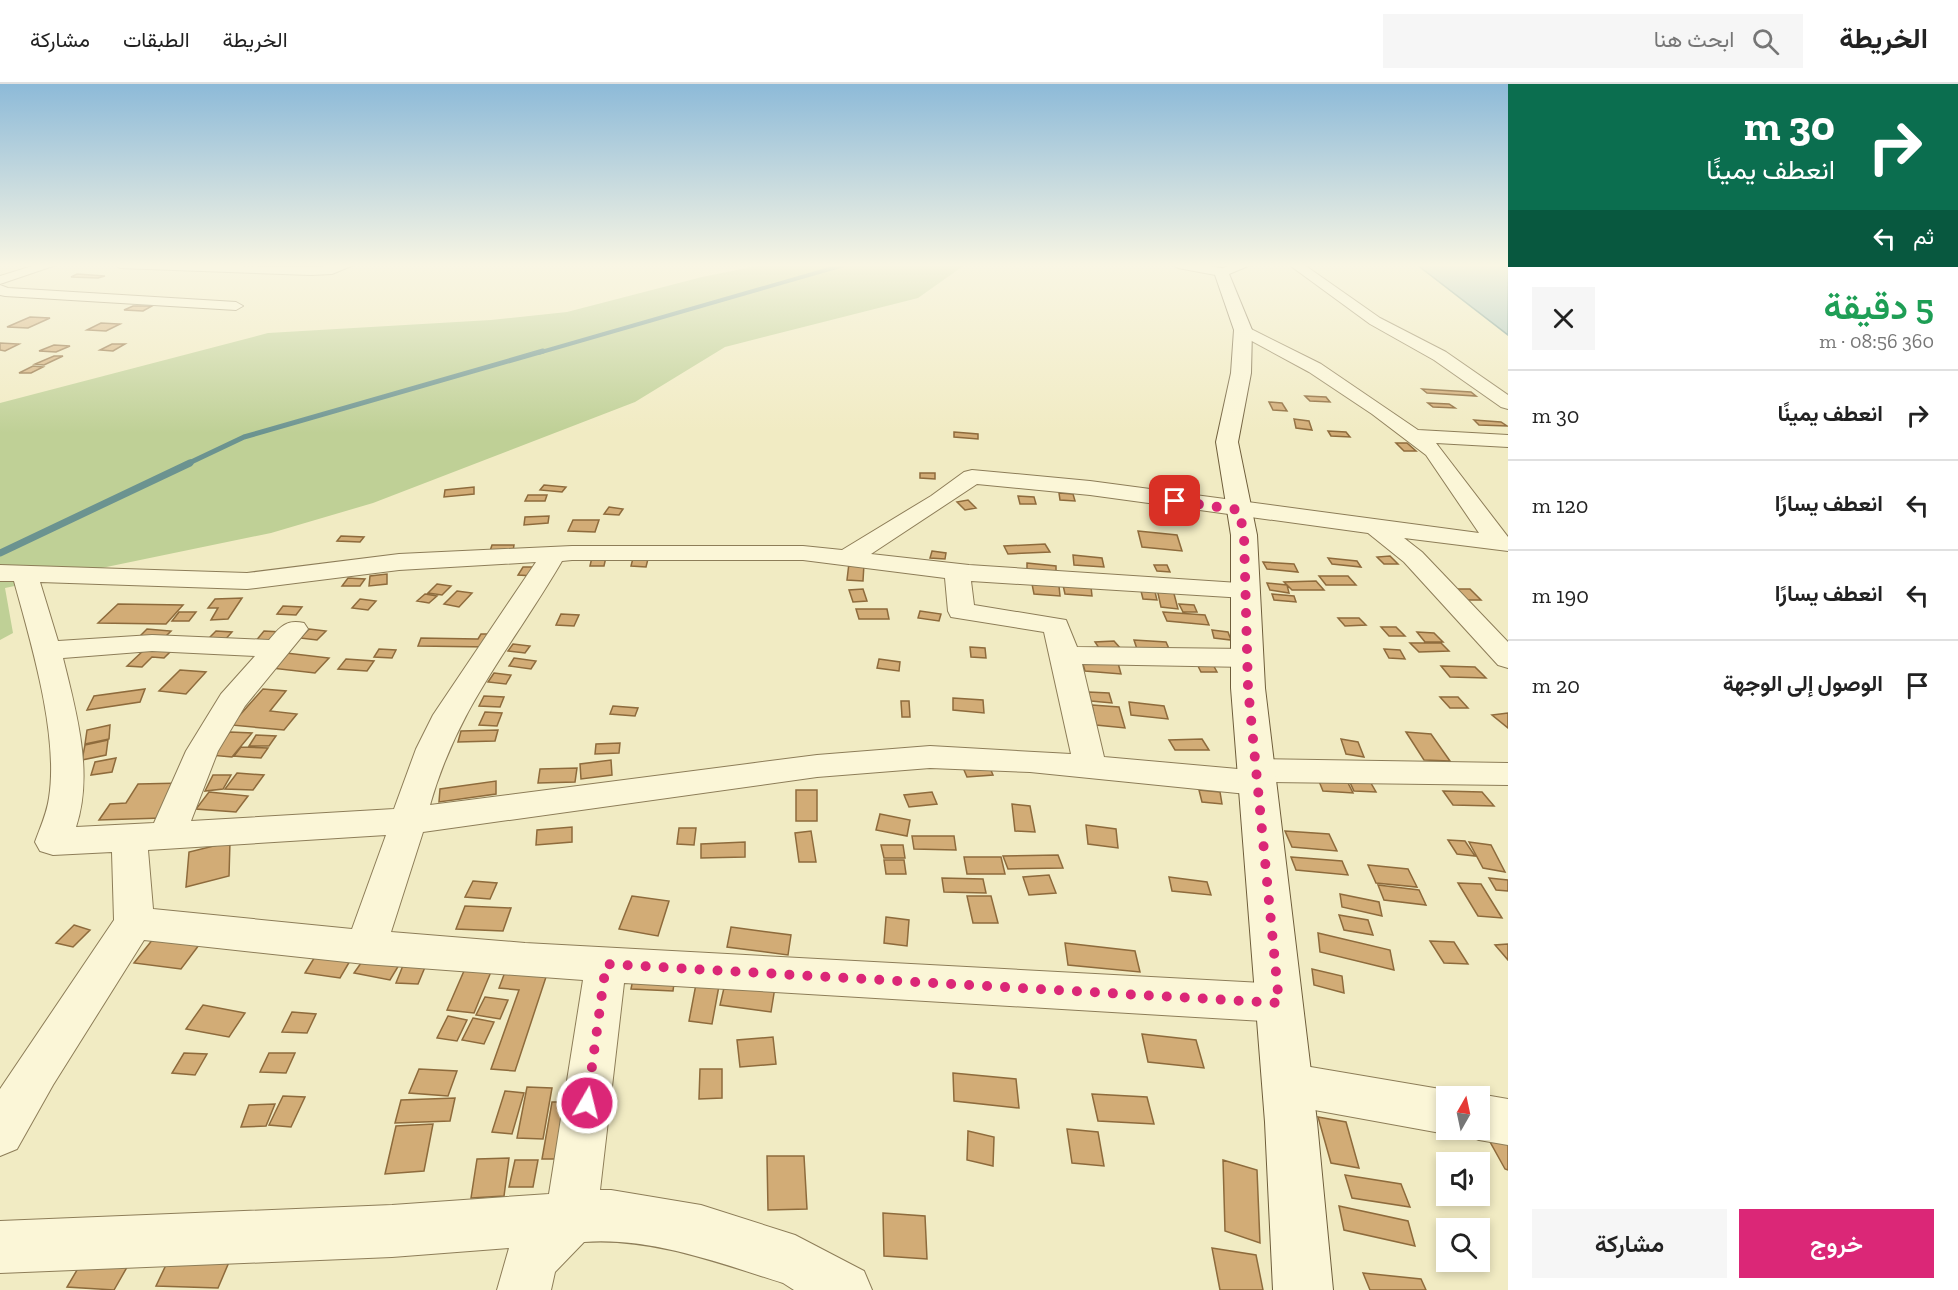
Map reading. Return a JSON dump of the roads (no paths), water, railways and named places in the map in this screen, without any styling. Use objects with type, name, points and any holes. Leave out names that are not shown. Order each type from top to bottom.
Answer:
[{"type":"street","points":[[1242,320],[1241,373],[1227,442],[1244,535],[1247,658],[1287,1084],[1303,1290]]},
{"type":"street","points":[[1374,320],[1440,356],[1508,403]]},
{"type":"street","points":[[1243,330],[1315,368],[1414,436],[1432,451],[1503,543]]},
{"type":"street","points":[[1414,436],[1508,441]]},
{"type":"street","points":[[847,558],[939,501],[972,477],[1090,488],[1239,510],[1503,543]]},
{"type":"street","points":[[1375,527],[1413,557],[1508,659]]},
{"type":"street","points":[[1245,590],[957,571],[803,553],[554,554],[399,562],[247,581],[13,574],[47,650],[59,712],[67,795],[53,842],[408,820],[817,766],[930,757],[1030,761],[1247,782],[1256,770]]},
{"type":"street","points":[[365,947],[397,860],[416,790],[448,716],[493,646],[532,594],[554,554]]},
{"type":"street","points":[[957,571],[961,611],[1056,626],[1065,655],[1090,767]]},
{"type":"street","points":[[0,1133],[37,1070],[134,923],[148,836],[232,701],[285,639],[152,643],[47,650]]},
{"type":"street","points":[[1065,655],[1247,658]]},
{"type":"street","points":[[1256,770],[1508,774]]},
{"type":"street","points":[[134,923],[365,947],[606,964],[1279,1003]]},
{"type":"street","points":[[524,1290],[531,1258],[572,1218],[606,964]]},
{"type":"street","points":[[1287,1084],[1436,1110]]},
{"type":"street","points":[[1490,1119],[1508,1122]]},
{"type":"street","points":[[0,1247],[392,1231],[611,1215],[701,1231],[795,1261],[845,1290]]},
{"type":"water","points":[[1489,320],[1508,320],[1508,335]]},
{"type":"waterway","points":[[538,353],[652,320]]},
{"type":"waterway","points":[[187,464],[244,437],[543,351]]},
{"type":"waterway","points":[[0,553],[190,463]]}]
